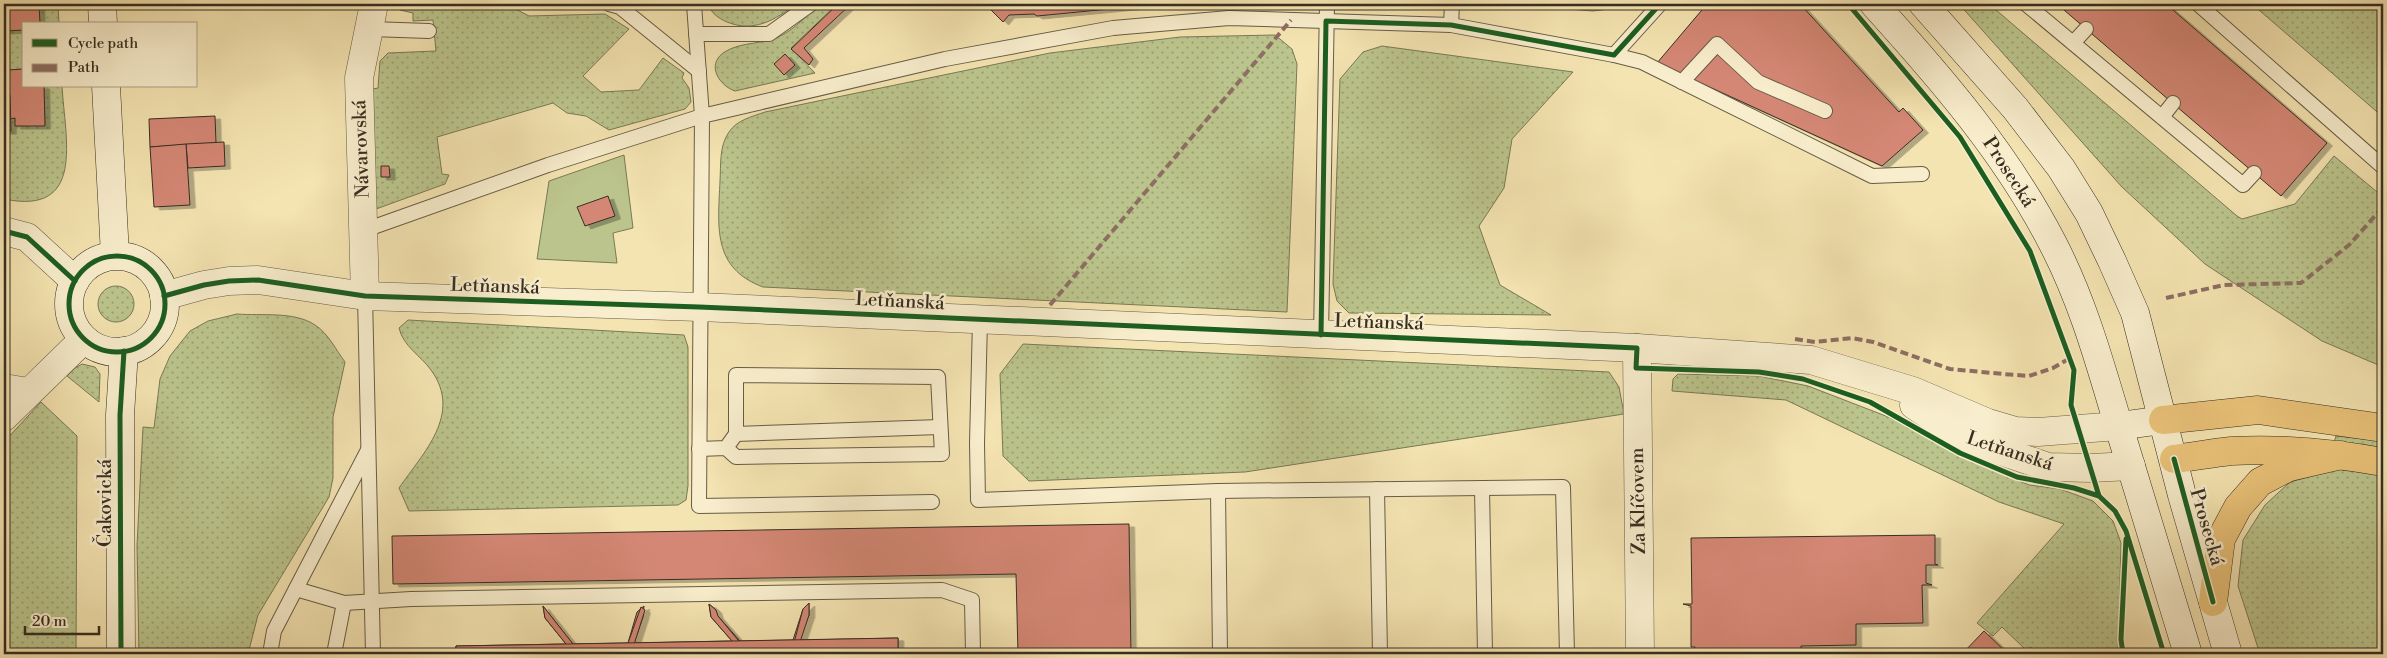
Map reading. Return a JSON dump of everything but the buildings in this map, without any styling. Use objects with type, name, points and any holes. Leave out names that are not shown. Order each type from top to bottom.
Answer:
[{"type":"highway","points":[[2163,420],[2258,410],[2383,428]]},
{"type":"highway","points":[[2174,459],[2230,451],[2280,450],[2341,455],[2383,462]]},
{"type":"highway","points":[[2213,602],[2221,539],[2238,507],[2260,482],[2289,467],[2341,455]]},
{"type":"street","points":[[102,4],[103,22]]},
{"type":"street","name":"Prosecká","points":[[1874,4],[1936,73],[1982,130],[2026,195],[2052,242],[2076,293],[2119,426],[2188,654]]},
{"type":"street","name":"Prosecká","points":[[1923,4],[2015,108],[2061,168],[2089,213],[2135,313],[2228,654]]},
{"type":"street","name":"Návarovská","points":[[365,296],[359,78],[372,16]]},
{"type":"street","points":[[106,88],[115,255]]},
{"type":"street","points":[[4,231],[27,237],[75,280]]},
{"type":"street","points":[[115,255],[127,256],[152,270],[160,283],[164,296],[164,311],[160,326],[151,338],[138,347],[124,351],[110,351],[96,347],[84,339],[74,326],[69,311],[70,296],[75,280],[84,268],[97,260],[115,255]]},
{"type":"street","name":"Letňanská","points":[[164,296],[204,285],[248,280],[365,296],[699,307],[1637,348],[1811,360],[1913,391],[1988,423],[2015,430],[2046,432],[2163,420]]},
{"type":"street","points":[[4,417],[16,390],[84,339]]},
{"type":"street","name":"Za Klíčovem","points":[[1637,348],[1640,654]]},
{"type":"street","name":"Čakovická","points":[[120,654],[120,434],[124,351]]},
{"type":"street","name":"Letňanská","points":[[1875,380],[1965,439],[2048,467],[2091,468],[2131,466],[2174,459]]},
{"type":"lane","points":[[609,4],[620,6],[698,71]]},
{"type":"lane","points":[[694,4],[702,116],[698,506],[932,502]]},
{"type":"lane","points":[[696,34],[769,34],[811,4]]},
{"type":"lane","points":[[1321,335],[1327,4]]},
{"type":"lane","points":[[1451,25],[1452,4]]},
{"type":"lane","points":[[1614,55],[1660,4]]},
{"type":"lane","points":[[2026,4],[2243,185],[2254,173]]},
{"type":"lane","points":[[2198,4],[2383,168]]},
{"type":"lane","points":[[372,16],[428,31]]},
{"type":"lane","points":[[364,230],[548,165],[702,116],[945,59],[1113,28],[1228,18],[1451,25],[1614,55],[1642,62],[1872,176],[1922,174]]},
{"type":"lane","points":[[2073,43],[2086,29]]},
{"type":"lane","points":[[1682,82],[1716,44],[1758,82],[1825,111]]},
{"type":"lane","points":[[2162,117],[2173,103]]},
{"type":"lane","points":[[365,296],[373,654]]},
{"type":"lane","points":[[980,320],[977,443],[978,500],[1218,491],[1563,488],[1567,654]]},
{"type":"lane","points":[[699,449],[726,448],[736,457],[942,454],[938,377],[736,375],[736,434],[726,448]]},
{"type":"lane","points":[[736,434],[940,428]]},
{"type":"lane","points":[[270,654],[274,631],[368,450]]},
{"type":"lane","points":[[1482,488],[1485,654]]},
{"type":"lane","points":[[1377,490],[1380,654]]},
{"type":"lane","points":[[1218,491],[1220,654]]},
{"type":"lane","points":[[296,589],[344,603],[942,590],[972,600],[973,654]]},
{"type":"lane","points":[[334,654],[344,603]]},
{"type":"green space","points":[[39,4],[58,4],[59,22],[40,22]]},
{"type":"green space","points":[[397,4],[506,4],[529,16],[605,14],[629,29],[583,76],[601,92],[639,90],[663,58],[684,73],[682,78],[689,88],[691,102],[685,109],[609,130],[586,116],[567,113],[553,103],[437,137],[442,174],[449,175],[445,184],[376,209],[373,89],[378,88],[380,61],[388,53],[436,51],[433,20],[413,21],[413,13],[400,10]]},
{"type":"green space","points":[[708,4],[725,4],[730,9],[735,4],[796,4],[772,20],[746,26],[721,19],[713,13]]},
{"type":"green space","points":[[820,4],[837,4],[791,48],[815,73],[735,91],[724,85],[715,69],[718,58],[723,53],[738,46],[777,38],[794,27]]},
{"type":"green space","points":[[1507,4],[1615,4],[1609,9],[1593,11]]},
{"type":"green space","points":[[1959,4],[1989,4],[2242,219],[2295,204],[2334,156],[2383,197],[2383,367],[2322,341],[2205,264],[2122,187]]},
{"type":"green space","points":[[2252,4],[2383,4],[2383,117]]},
{"type":"green space","points":[[4,10],[5,31],[22,30],[22,69],[7,70],[8,95],[10,95],[4,96]]},
{"type":"green space","points":[[1275,35],[1292,49],[1297,64],[1287,312],[763,287],[746,279],[734,269],[726,257],[719,230],[722,149],[726,137],[732,128],[750,117],[765,112],[1050,53],[1180,37]]},
{"type":"green space","points":[[1382,46],[1573,72],[1512,139],[1504,188],[1479,226],[1500,285],[1551,315],[1349,313],[1337,301],[1333,284],[1340,79],[1363,52]]},
{"type":"green space","points":[[44,88],[62,88],[67,150],[65,169],[59,185],[48,196],[30,201],[4,199],[4,131],[11,131],[10,119],[15,118],[16,126],[45,125]]},
{"type":"green space","points":[[624,155],[633,228],[613,233],[617,263],[537,259],[549,181]]},
{"type":"green space","points":[[116,286],[123,287],[129,291],[133,297],[133,311],[129,317],[123,321],[116,322],[109,321],[103,317],[99,311],[98,304],[99,297],[103,291],[109,287]]},
{"type":"green space","points":[[237,314],[288,316],[307,321],[324,332],[345,362],[333,417],[333,478],[329,497],[258,615],[248,654],[139,654],[137,546],[143,427],[154,428],[160,379],[170,356],[190,331],[208,321]]},
{"type":"green space","points":[[408,320],[684,335],[688,347],[688,486],[686,500],[678,505],[409,511],[399,488],[419,461],[436,432],[443,402],[440,386],[431,370],[408,346],[401,334],[399,328]]},
{"type":"green space","points":[[1023,344],[1609,372],[1619,387],[1624,414],[1245,472],[1029,481],[1003,456],[1000,374]]},
{"type":"green space","points":[[82,364],[95,367],[100,374],[99,402],[67,376]]},
{"type":"green space","points":[[1678,374],[1759,376],[1808,386],[1891,418],[1954,453],[2029,485],[2060,489],[2093,501],[2113,521],[2121,543],[2118,654],[2039,654],[2031,647],[2026,650],[2002,627],[1993,636],[1977,623],[2064,524],[1999,502],[1786,400],[1672,391],[1673,379]]},
{"type":"green space","points":[[41,402],[77,436],[76,654],[4,654],[4,442]]},
{"type":"green space","points":[[2336,436],[2383,441],[2383,450],[2334,442]]},
{"type":"green space","points":[[2338,469],[2383,475],[2383,654],[2260,654],[2238,586],[2243,540],[2265,505],[2290,482]]},
{"type":"marked path","points":[[1050,305],[1291,20]]},
{"type":"marked path","points":[[2166,298],[2224,285],[2301,283],[2349,245],[2383,207]]},
{"type":"marked path","points":[[1795,339],[1815,342],[1852,338],[1873,342],[1950,369],[2029,376],[2053,368],[2070,358]]},
{"type":"cycle path","points":[[1321,335],[1326,21],[1451,25],[1614,55],[1660,4]]},
{"type":"cycle path","points":[[1848,4],[1960,137],[2030,251],[2074,370],[2071,405],[2099,496]]},
{"type":"cycle path","points":[[4,231],[27,237],[75,281]]},
{"type":"cycle path","points":[[117,256],[135,260],[151,270],[161,286],[165,304],[161,322],[151,338],[135,348],[117,352],[99,348],[83,338],[73,322],[69,304],[73,286],[83,270],[99,260],[117,256]]},
{"type":"cycle path","points":[[164,296],[204,285],[229,281],[258,280],[365,296],[699,307],[1637,348],[1636,368],[1759,372],[1803,379],[1870,402],[1960,453],[2017,477],[2074,488],[2099,496],[2115,511],[2126,531],[2164,654]]},
{"type":"cycle path","points":[[121,654],[120,415],[124,351]]},
{"type":"cycle path","points":[[2174,459],[2213,602]]},
{"type":"cycle path","points":[[2123,654],[2121,639],[2126,539]]}]
